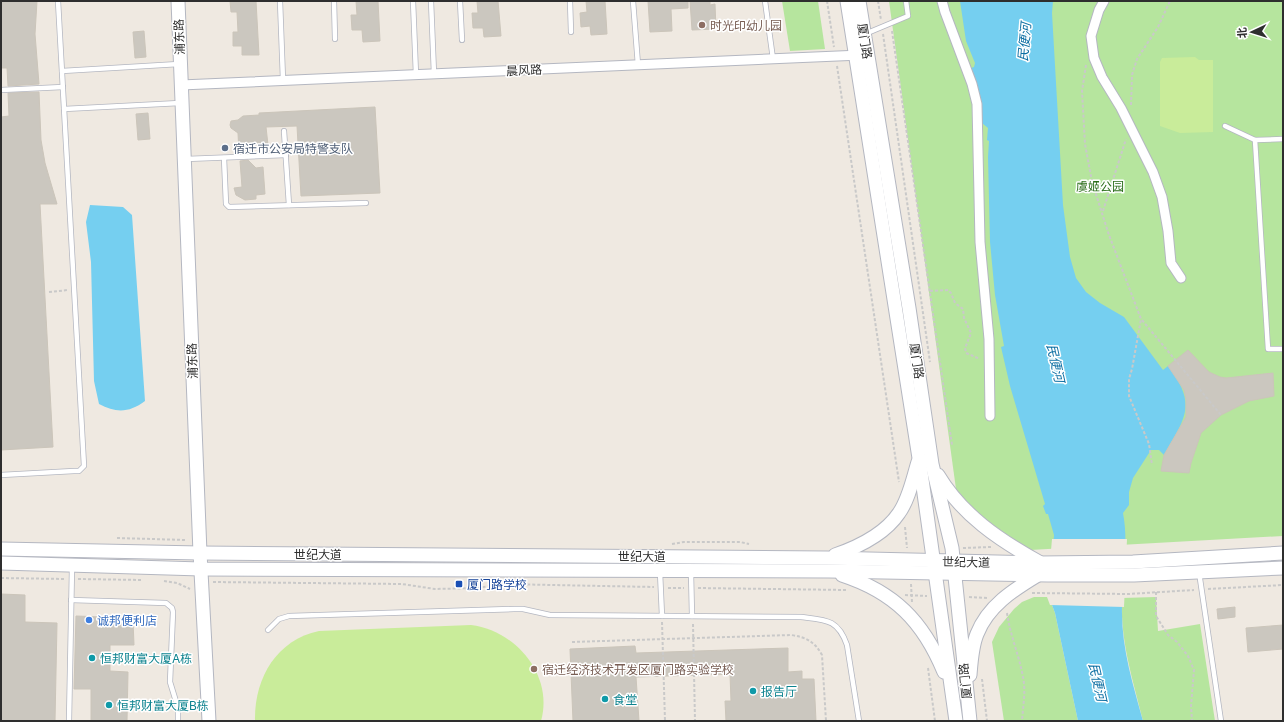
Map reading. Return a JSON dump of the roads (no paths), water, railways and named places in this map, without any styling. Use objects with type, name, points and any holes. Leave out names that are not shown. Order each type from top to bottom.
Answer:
[{"type":"street","name":"浦东路","points":[[178,1],[200,553],[209,721]]},
{"type":"street","name":"厦门路","points":[[847,1],[861,55],[909,308],[932,464],[952,548],[960,568],[963,596],[967,702],[970,721]]},
{"type":"street","name":"厦门路","points":[[858,1],[864,34],[861,55],[956,721]]},
{"type":"street","points":[[942,1],[944,12],[972,84],[976,104],[980,242],[988,328],[990,416]]},
{"type":"street","points":[[1104,1],[1098,10],[1091,36],[1094,58],[1102,77],[1130,125],[1153,172],[1162,197],[1168,231],[1171,263],[1180,278]]},
{"type":"street","name":"晨风路","points":[[181,85],[861,55]]},
{"type":"street","points":[[827,558],[852,550],[866,542],[899,513],[908,494],[919,458]]},
{"type":"street","points":[[932,464],[946,488],[986,530],[1044,569],[1009,592],[989,614],[976,635],[967,702]]},
{"type":"street","name":"世纪大道","points":[[1,549],[200,553],[827,558],[909,567]]},
{"type":"street","name":"世纪大道","points":[[1133,569],[1283,553]]},
{"type":"street","name":"世纪大道","points":[[1,563],[72,565],[202,576],[660,570],[829,571],[909,567],[1133,569],[1199,572],[1283,568]]},
{"type":"street","points":[[829,571],[862,582],[885,595],[914,620],[920,626],[935,650],[952,690]]},
{"type":"lane","points":[[1,475],[79,471],[84,466],[58,1]]},
{"type":"lane","points":[[280,1],[283,80]]},
{"type":"lane","points":[[334,1],[336,39]]},
{"type":"lane","points":[[412,1],[416,75]]},
{"type":"lane","points":[[431,1],[434,74]]},
{"type":"lane","points":[[460,1],[462,40]]},
{"type":"lane","points":[[570,1],[571,32]]},
{"type":"lane","points":[[633,1],[638,65]]},
{"type":"lane","points":[[765,1],[773,59]]},
{"type":"lane","points":[[864,34],[908,16],[906,1]]},
{"type":"lane","points":[[62,71],[180,64]]},
{"type":"lane","points":[[1,90],[63,87]]},
{"type":"lane","points":[[64,109],[182,103]]},
{"type":"lane","points":[[1225,126],[1255,140],[1283,139]]},
{"type":"lane","points":[[284,131],[288,205]]},
{"type":"lane","points":[[1255,140],[1268,349],[1283,349]]},
{"type":"lane","points":[[184,159],[286,155]]},
{"type":"lane","points":[[224,158],[228,206],[366,203]]},
{"type":"lane","points":[[660,557],[662,616]]},
{"type":"lane","points":[[690,557],[692,616]]},
{"type":"lane","points":[[68,721],[72,565]]},
{"type":"lane","points":[[1199,572],[1221,721]]},
{"type":"lane","points":[[71,600],[166,603],[170,606],[173,612],[170,682],[178,708],[178,721]]},
{"type":"lane","points":[[268,630],[279,619],[289,616],[514,609],[550,616],[802,617],[834,622],[843,634],[847,645],[859,721]]},
{"type":"water","name":"民便河","points":[[960,1],[1053,1],[1052,13],[1063,205],[1070,257],[1076,278],[1086,292],[1100,303],[1124,317],[1163,370],[1168,366],[1183,391],[1185,410],[1183,420],[1164,455],[1159,450],[1151,450],[1133,478],[1129,492],[1129,505],[1123,513],[1125,525],[1125,548],[1122,595],[1123,636],[1128,665],[1143,721],[1078,721],[1055,613],[1049,597],[1054,535],[1048,514],[1046,514],[1043,506],[1045,504],[1010,386],[1001,347],[1004,346],[995,295],[990,242],[989,141],[987,140],[988,128],[982,123],[979,92],[971,68],[974,67],[975,63],[966,41]]},
{"type":"water","points":[[90,205],[123,207],[132,215],[145,401],[128,410],[111,409],[99,404],[94,381],[91,262],[86,222]]},
{"type":"place","name":"时光印幼儿园","points":[[702,25]]},
{"type":"place","name":"宿迁市公安局特警支队","points":[[225,148]]},
{"type":"place","name":"厦门路学校","points":[[459,584]]},
{"type":"place","name":"诚邦便利店","points":[[89,620]]},
{"type":"place","name":"恒邦财富大厦A栋","points":[[92,658]]},
{"type":"place","name":"宿迁经济技术开发区厦门路实验学校","points":[[534,669]]},
{"type":"place","name":"报告厅","points":[[753,691]]},
{"type":"place","name":"食堂","points":[[605,699]]},
{"type":"place","name":"恒邦财富大厦B栋","points":[[109,705]]},
{"type":"park label","name":"虞姬公园","points":[[1100,186]]}]
